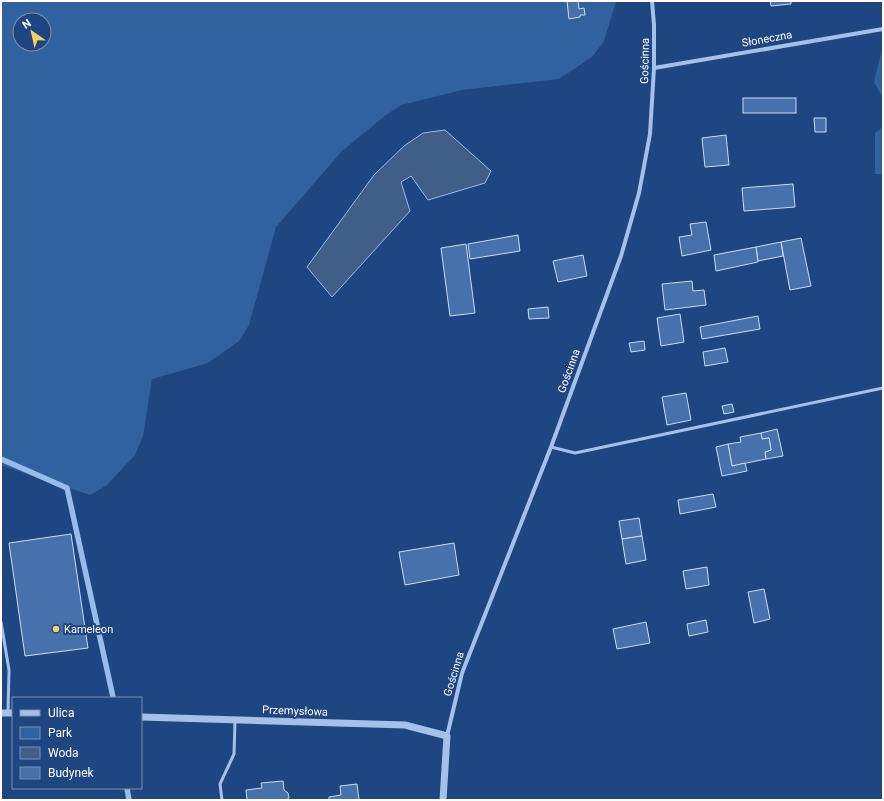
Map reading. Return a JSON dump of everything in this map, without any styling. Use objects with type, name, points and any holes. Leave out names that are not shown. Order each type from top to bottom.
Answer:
[{"type":"street","name":"Gościnna","points":[[447,736],[462,673],[551,447],[621,256],[639,193],[650,134],[654,68],[654,26],[652,1]]},
{"type":"street","name":"Słoneczna","points":[[654,68],[883,29]]},
{"type":"street","name":"Przemysłowa","points":[[142,717],[405,725],[447,736]]},
{"type":"street","points":[[443,800],[447,736]]},
{"type":"lane","points":[[551,447],[574,453],[883,388]]},
{"type":"lane","points":[[1,622],[9,670],[7,713]]},
{"type":"lane","points":[[222,800],[220,784],[234,754],[235,720]]},
{"type":"green space","points":[[1,1],[616,1],[604,41],[592,57],[559,79],[462,90],[401,105],[386,115],[342,151],[276,227],[249,325],[239,341],[208,363],[152,379],[143,436],[135,455],[107,485],[90,495],[1,465]]},
{"type":"green space","points":[[883,53],[883,98],[874,82],[881,54]]},
{"type":"green space","points":[[883,127],[883,174],[875,174],[875,133]]},
{"type":"water","points":[[445,130],[491,171],[485,183],[428,200],[411,176],[401,182],[410,211],[332,297],[307,267],[374,175],[404,146],[423,133]]},
{"type":"building","points":[[567,1],[578,1],[579,9],[584,8],[585,15],[580,15],[580,17],[569,19]]},
{"type":"building","points":[[770,1],[791,1],[791,4],[771,6]]},
{"type":"building","points":[[743,98],[796,98],[796,113],[743,113]]},
{"type":"building","points":[[814,118],[826,118],[826,132],[815,132]]},
{"type":"building","points":[[726,135],[729,165],[705,167],[702,138]]},
{"type":"building","points":[[793,184],[795,207],[744,211],[742,188]]},
{"type":"building","points":[[706,222],[711,250],[682,256],[679,237],[692,235],[690,224]]},
{"type":"building","points":[[518,235],[520,251],[470,259],[468,244]]},
{"type":"building","points":[[801,238],[811,286],[790,290],[781,242]]},
{"type":"building","points":[[781,242],[783,256],[758,261],[756,247]]},
{"type":"building","points":[[466,244],[475,313],[450,316],[441,248]]},
{"type":"building","points":[[756,247],[758,262],[716,271],[714,255]]},
{"type":"building","points":[[583,255],[587,276],[558,282],[553,261]]},
{"type":"building","points":[[692,281],[693,291],[704,290],[706,305],[665,310],[662,284]]},
{"type":"building","points":[[548,307],[549,318],[529,319],[528,309]]},
{"type":"building","points":[[680,314],[684,342],[661,346],[657,318]]},
{"type":"building","points":[[758,316],[760,329],[702,339],[700,327]]},
{"type":"building","points":[[644,341],[645,350],[631,352],[629,343]]},
{"type":"building","points":[[725,348],[728,362],[705,366],[703,352]]},
{"type":"building","points":[[686,393],[691,420],[667,425],[662,397]]},
{"type":"building","points":[[732,404],[734,412],[724,414],[722,406]]},
{"type":"building","points":[[777,429],[783,456],[766,459],[765,452],[771,450],[769,438],[762,439],[761,433]]},
{"type":"building","points":[[761,433],[762,439],[769,438],[771,450],[765,452],[766,459],[732,466],[728,444],[741,442],[740,437]]},
{"type":"building","points":[[728,444],[732,466],[745,463],[747,471],[722,476],[716,447]]},
{"type":"building","points":[[713,494],[716,507],[680,514],[678,500]]},
{"type":"building","points":[[639,518],[642,536],[622,539],[619,521]]},
{"type":"building","points":[[71,534],[88,648],[25,656],[9,543]]},
{"type":"building","points":[[642,536],[646,560],[626,564],[622,539]]},
{"type":"building","points":[[454,543],[459,575],[405,585],[399,552]]},
{"type":"building","points":[[707,567],[709,585],[686,589],[683,571]]},
{"type":"building","points":[[764,589],[770,619],[754,623],[748,592]]},
{"type":"building","points":[[706,620],[708,632],[689,636],[687,624]]},
{"type":"building","points":[[646,622],[650,643],[617,649],[613,629]]},
{"type":"building","points":[[283,781],[284,790],[288,793],[289,798],[286,800],[247,800],[246,790],[262,788],[261,783]]},
{"type":"building","points":[[357,784],[359,800],[329,800],[329,797],[341,795],[340,786]]},
{"type":"waterway","points":[[1,459],[67,488],[113,697]]},
{"type":"waterway","points":[[127,789],[129,800]]},
{"type":"place","name":"Kameleon","points":[[56,629]]}]
